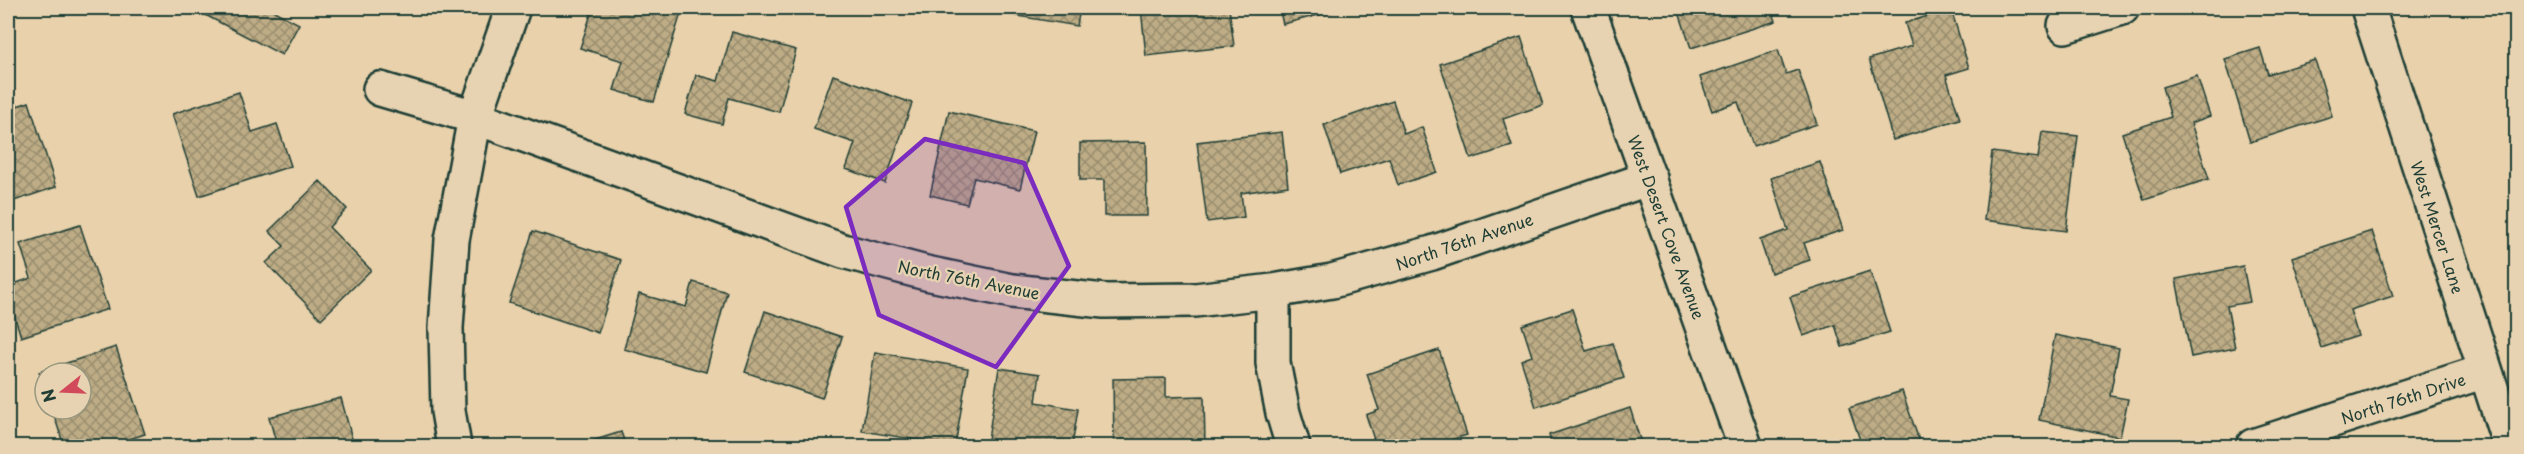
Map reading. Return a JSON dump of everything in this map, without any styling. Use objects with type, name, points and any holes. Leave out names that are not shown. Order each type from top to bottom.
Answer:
[{"type":"street","points":[[454,447],[448,411],[446,328],[452,240],[476,117],[513,8]]},
{"type":"street","name":"West Desert Cove Avenue","points":[[1588,8],[1745,447]]},
{"type":"street","points":[[2065,26],[2122,8]]},
{"type":"street","name":"West Mercer Lane","points":[[2368,8],[2510,447]]},
{"type":"street","name":"North 76th Avenue","points":[[380,89],[476,117],[843,251],[926,273],[1012,291],[1104,301],[1195,300],[1273,291],[1332,281],[1385,267],[1650,178]]},
{"type":"street","points":[[1273,291],[1273,363],[1283,413],[1293,447]]},
{"type":"street","name":"North 76th Drive","points":[[2253,447],[2485,371]]},
{"type":"highlighted area","points":[[925,139],[1024,163],[1069,266],[996,367],[879,315],[846,207]]},
{"type":"building","points":[[192,8],[275,8],[274,11],[299,24],[282,55]]},
{"type":"building","points":[[593,8],[665,8],[681,13],[654,102],[614,90],[623,61],[580,48]]},
{"type":"building","points":[[925,8],[947,8],[945,13]]},
{"type":"building","points":[[1007,8],[1080,8],[1077,26],[1006,14]]},
{"type":"building","points":[[1141,8],[1229,8],[1234,46],[1146,56]]},
{"type":"building","points":[[1279,8],[1346,8],[1283,24]]},
{"type":"building","points":[[1694,8],[1771,8],[1776,21],[1691,48],[1679,12]]},
{"type":"building","points":[[1951,9],[1969,68],[1946,75],[1960,119],[1893,140],[1869,59],[1912,46],[1905,23]]},
{"type":"building","points":[[732,32],[796,50],[779,112],[729,98],[722,124],[685,114],[696,75],[718,81]]},
{"type":"building","points":[[1521,37],[1543,105],[1503,119],[1512,146],[1471,159],[1440,64]]},
{"type":"building","points":[[2260,48],[2268,74],[2315,60],[2332,116],[2250,142],[2225,59]]},
{"type":"building","points":[[1778,50],[1786,74],[1798,70],[1817,124],[1753,146],[1738,102],[1712,111],[1700,77]]},
{"type":"building","points":[[833,75],[912,103],[885,183],[846,169],[855,143],[814,129]]},
{"type":"building","points":[[2197,76],[2210,116],[2191,123],[2209,179],[2144,200],[2122,133],[2171,117],[2162,87]]},
{"type":"building","points":[[239,92],[252,132],[277,124],[291,166],[199,196],[172,114]]},
{"type":"building","points":[[1393,101],[1404,134],[1422,127],[1437,172],[1398,185],[1389,158],[1340,174],[1324,125]]},
{"type":"building","points":[[29,102],[56,187],[8,203],[8,109]]},
{"type":"building","points":[[949,111],[1034,131],[1020,189],[974,178],[967,204],[930,195]]},
{"type":"building","points":[[1282,132],[1288,186],[1241,193],[1244,217],[1207,222],[1197,142]]},
{"type":"building","points":[[2042,132],[2078,136],[2066,231],[1984,220],[1992,152],[2038,158]]},
{"type":"building","points":[[1146,142],[1147,216],[1104,216],[1104,180],[1080,180],[1080,143]]},
{"type":"building","points":[[1820,162],[1843,230],[1804,243],[1810,260],[1771,273],[1760,240],[1788,230],[1771,178]]},
{"type":"building","points":[[320,181],[347,209],[329,227],[371,270],[321,319],[266,263],[284,246],[269,231]]},
{"type":"building","points":[[80,225],[108,309],[21,337],[8,295],[8,286],[31,278],[20,244]]},
{"type":"building","points":[[533,231],[621,260],[598,333],[509,303]]},
{"type":"building","points":[[2372,231],[2393,296],[2350,310],[2358,336],[2321,348],[2292,257]]},
{"type":"building","points":[[2243,266],[2250,302],[2227,306],[2235,348],[2191,357],[2176,279]]},
{"type":"building","points":[[1870,271],[1890,332],[1842,347],[1835,325],[1803,336],[1790,297]]},
{"type":"building","points":[[693,282],[727,292],[706,372],[624,349],[639,294],[686,307]]},
{"type":"building","points":[[1572,309],[1586,351],[1613,343],[1624,378],[1536,407],[1521,360],[1532,356],[1522,325]]},
{"type":"building","points":[[765,311],[842,337],[822,398],[745,372]]},
{"type":"building","points":[[2055,335],[2119,348],[2110,396],[2128,399],[2120,437],[2039,420]]},
{"type":"building","points":[[116,347],[145,434],[108,446],[64,446],[56,421],[93,421],[93,361],[73,361]]},
{"type":"building","points":[[1439,350],[1467,435],[1431,446],[1376,446],[1366,415],[1379,410],[1367,374]]},
{"type":"building","points":[[875,352],[968,368],[955,446],[862,431]]},
{"type":"building","points":[[999,368],[1040,374],[1036,402],[1078,409],[1072,446],[987,446]]},
{"type":"building","points":[[1166,378],[1166,397],[1204,396],[1205,446],[1114,446],[1113,379]]},
{"type":"building","points":[[1902,391],[1921,446],[1862,446],[1849,408]]},
{"type":"building","points":[[341,398],[354,446],[277,446],[269,417]]},
{"type":"building","points":[[1630,408],[1642,446],[1552,446],[1549,435]]},
{"type":"building","points":[[621,432],[626,446],[576,446]]}]
